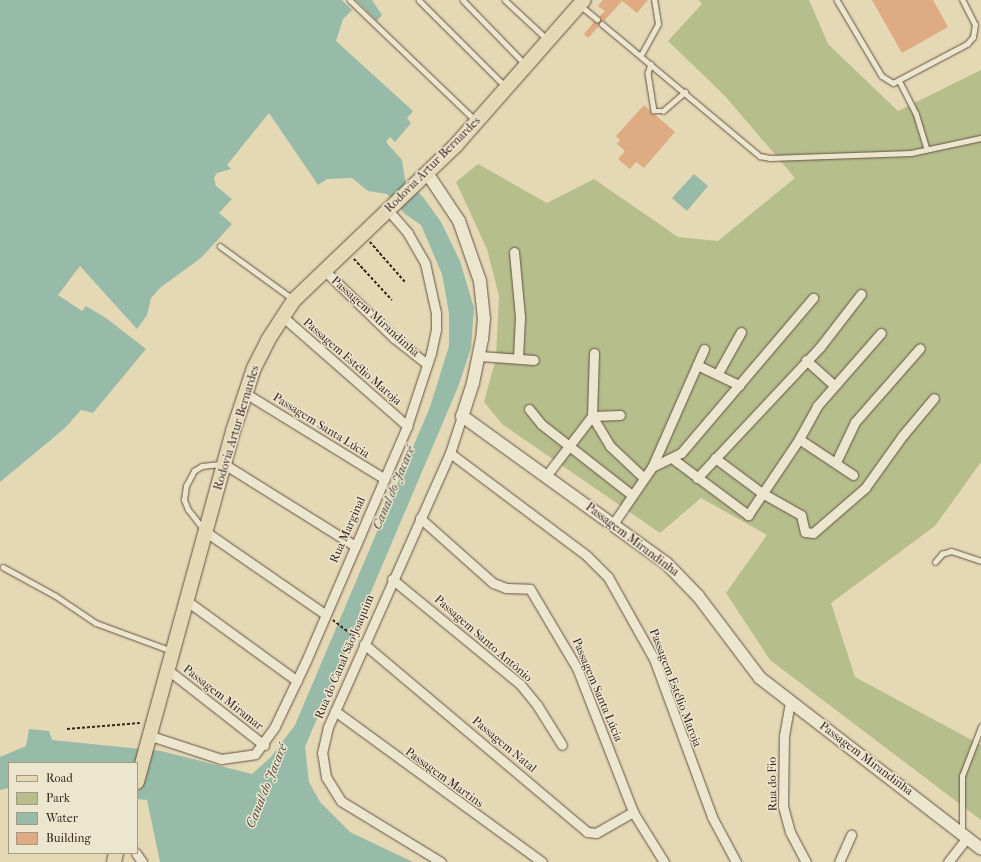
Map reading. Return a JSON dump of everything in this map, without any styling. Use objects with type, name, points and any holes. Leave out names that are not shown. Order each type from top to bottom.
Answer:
[{"type":"main road","name":"Rodovia Artur Bernardes","points":[[138,778],[224,464],[245,393],[258,361],[282,316],[294,300],[324,270],[363,235],[477,123],[582,2]]},
{"type":"street","points":[[424,176],[459,221],[478,270],[484,318],[480,356],[462,416]]},
{"type":"street","name":"Rua Marginal","points":[[149,740],[221,759],[246,757],[264,745],[297,681],[327,615],[406,426],[427,364],[436,329],[431,283],[424,263],[408,232],[390,208]]},
{"type":"street","points":[[514,252],[520,317],[518,358]]},
{"type":"street","name":"Passagem Mirandinha","points":[[324,270],[394,338],[427,364]]},
{"type":"street","points":[[697,478],[806,360],[861,294]]},
{"type":"street","points":[[652,467],[672,459],[739,385],[813,298]]},
{"type":"street","name":"Passagem Estélio Maroja","points":[[282,316],[406,426]]},
{"type":"street","points":[[718,373],[741,332]]},
{"type":"street","points":[[672,459],[746,515],[799,439],[833,384],[881,332]]},
{"type":"street","points":[[836,462],[855,422],[920,348]]},
{"type":"street","points":[[613,524],[652,467],[704,349]]},
{"type":"street","points":[[594,353],[592,416],[610,446],[644,478]]},
{"type":"street","points":[[480,356],[534,360]]},
{"type":"street","points":[[806,360],[833,384]]},
{"type":"street","points":[[698,365],[718,373],[739,385]]},
{"type":"street","name":"Passagem Santa Lúcia","points":[[245,393],[385,479]]},
{"type":"street","points":[[715,458],[762,493],[801,515],[805,532],[813,533],[866,488],[902,435],[934,398]]},
{"type":"street","points":[[529,409],[541,424],[632,495]]},
{"type":"street","points":[[546,476],[568,445],[592,416],[620,415]]},
{"type":"street","name":"Passagem Mirandinha","points":[[462,416],[613,524],[685,580],[756,674],[790,702],[981,848]]},
{"type":"street","name":"Rua do Canal São Joaquim","points":[[441,862],[350,808],[334,793],[326,777],[322,753],[335,711],[362,643],[450,453],[462,416]]},
{"type":"street","points":[[799,439],[836,462],[852,475]]},
{"type":"street","name":"Passagem Estélio Maroja","points":[[450,453],[587,556],[608,577],[654,659],[712,817],[736,862]]},
{"type":"street","points":[[224,464],[355,546]]},
{"type":"street","name":"Passagem Santa Lúcia","points":[[420,518],[493,583],[506,588],[530,589],[577,668],[633,812],[664,862]]},
{"type":"street","points":[[206,532],[327,615]]},
{"type":"street","name":"Passagem Santo Antônio","points":[[392,578],[520,684],[537,705],[562,745]]},
{"type":"street","points":[[187,601],[297,681]]},
{"type":"street","name":"Passagem Natal","points":[[362,643],[587,832],[596,833],[633,812]]},
{"type":"street","name":"Passagem Miramar","points":[[168,670],[264,745]]},
{"type":"street","name":"Rua do Fio","points":[[790,702],[784,735],[783,806],[792,837],[806,862]]},
{"type":"street","name":"Passagem Martins","points":[[335,711],[542,862]]},
{"type":"street","points":[[839,862],[851,835]]},
{"type":"street","points":[[948,862],[964,836]]},
{"type":"lane","points":[[350,0],[477,123]]},
{"type":"lane","points":[[419,0],[507,89]]},
{"type":"lane","points":[[463,0],[527,66]]},
{"type":"lane","points":[[505,0],[549,41]]},
{"type":"lane","points":[[641,55],[656,33],[658,17],[654,0]]},
{"type":"lane","points":[[837,0],[882,76],[890,83],[899,80],[973,37],[975,25],[962,0]]},
{"type":"lane","points":[[582,2],[597,19]]},
{"type":"lane","points":[[602,24],[685,92],[751,151],[770,158],[912,153],[981,138]]},
{"type":"lane","points":[[651,64],[648,73],[654,111],[663,111],[685,92]]},
{"type":"lane","points":[[899,80],[916,113],[927,149]]},
{"type":"lane","points":[[220,246],[294,300]]},
{"type":"lane","points":[[206,532],[188,510],[184,500],[186,486],[194,471],[202,466],[224,464]]},
{"type":"lane","points":[[935,562],[942,554],[951,551],[981,561]]},
{"type":"lane","points":[[3,567],[112,631],[173,652]]},
{"type":"lane","points":[[964,836],[962,776],[981,727]]},
{"type":"path","points":[[363,235],[406,283]]},
{"type":"path","points":[[346,250],[392,300]]},
{"type":"path","points":[[327,615],[362,643]]},
{"type":"path","points":[[67,729],[154,722]]},
{"type":"green space","points":[[699,0],[809,0],[828,44],[898,111],[981,70],[981,462],[935,526],[831,603],[855,677],[981,745],[981,820],[770,660],[726,593],[767,535],[701,498],[660,533],[502,424],[484,402],[496,358],[499,296],[487,249],[456,182],[478,164],[547,203],[594,179],[678,237],[718,241],[795,178],[725,96],[668,41],[702,4]]},
{"type":"water","name":"Canal do Jacaré","points":[[0,0],[342,0],[352,10],[343,19],[336,41],[413,111],[407,118],[411,123],[395,142],[390,137],[386,142],[402,160],[405,180],[423,197],[441,222],[460,261],[474,308],[471,348],[458,387],[305,747],[309,782],[320,802],[350,832],[413,862],[160,862],[147,800],[138,799],[138,762],[8,762],[8,788],[0,790],[0,757],[26,746],[29,729],[49,731],[52,740],[161,751],[252,774],[271,757],[295,725],[430,407],[449,346],[449,313],[442,274],[421,225],[405,214],[387,194],[368,191],[352,178],[327,179],[318,185],[269,113],[227,165],[231,169],[217,173],[214,178],[216,186],[232,199],[219,213],[232,224],[201,258],[161,287],[151,298],[147,315],[137,329],[80,266],[58,295],[82,311],[86,306],[106,318],[146,349],[93,413],[81,410],[65,428],[0,482]]},
{"type":"water","points":[[356,0],[372,0],[382,15],[377,21]]},
{"type":"water","points":[[694,174],[708,186],[687,211],[672,198]]},
{"type":"building","points":[[603,0],[648,0],[637,13],[622,1],[604,21],[600,21],[600,16],[605,11],[598,6]]},
{"type":"building","points":[[872,0],[933,0],[948,27],[902,53]]},
{"type":"building","points":[[594,22],[599,22],[599,26],[588,38],[584,34]]},
{"type":"building","points":[[644,105],[675,132],[644,168],[636,162],[630,169],[618,159],[625,151],[617,144],[620,140],[616,136]]}]
